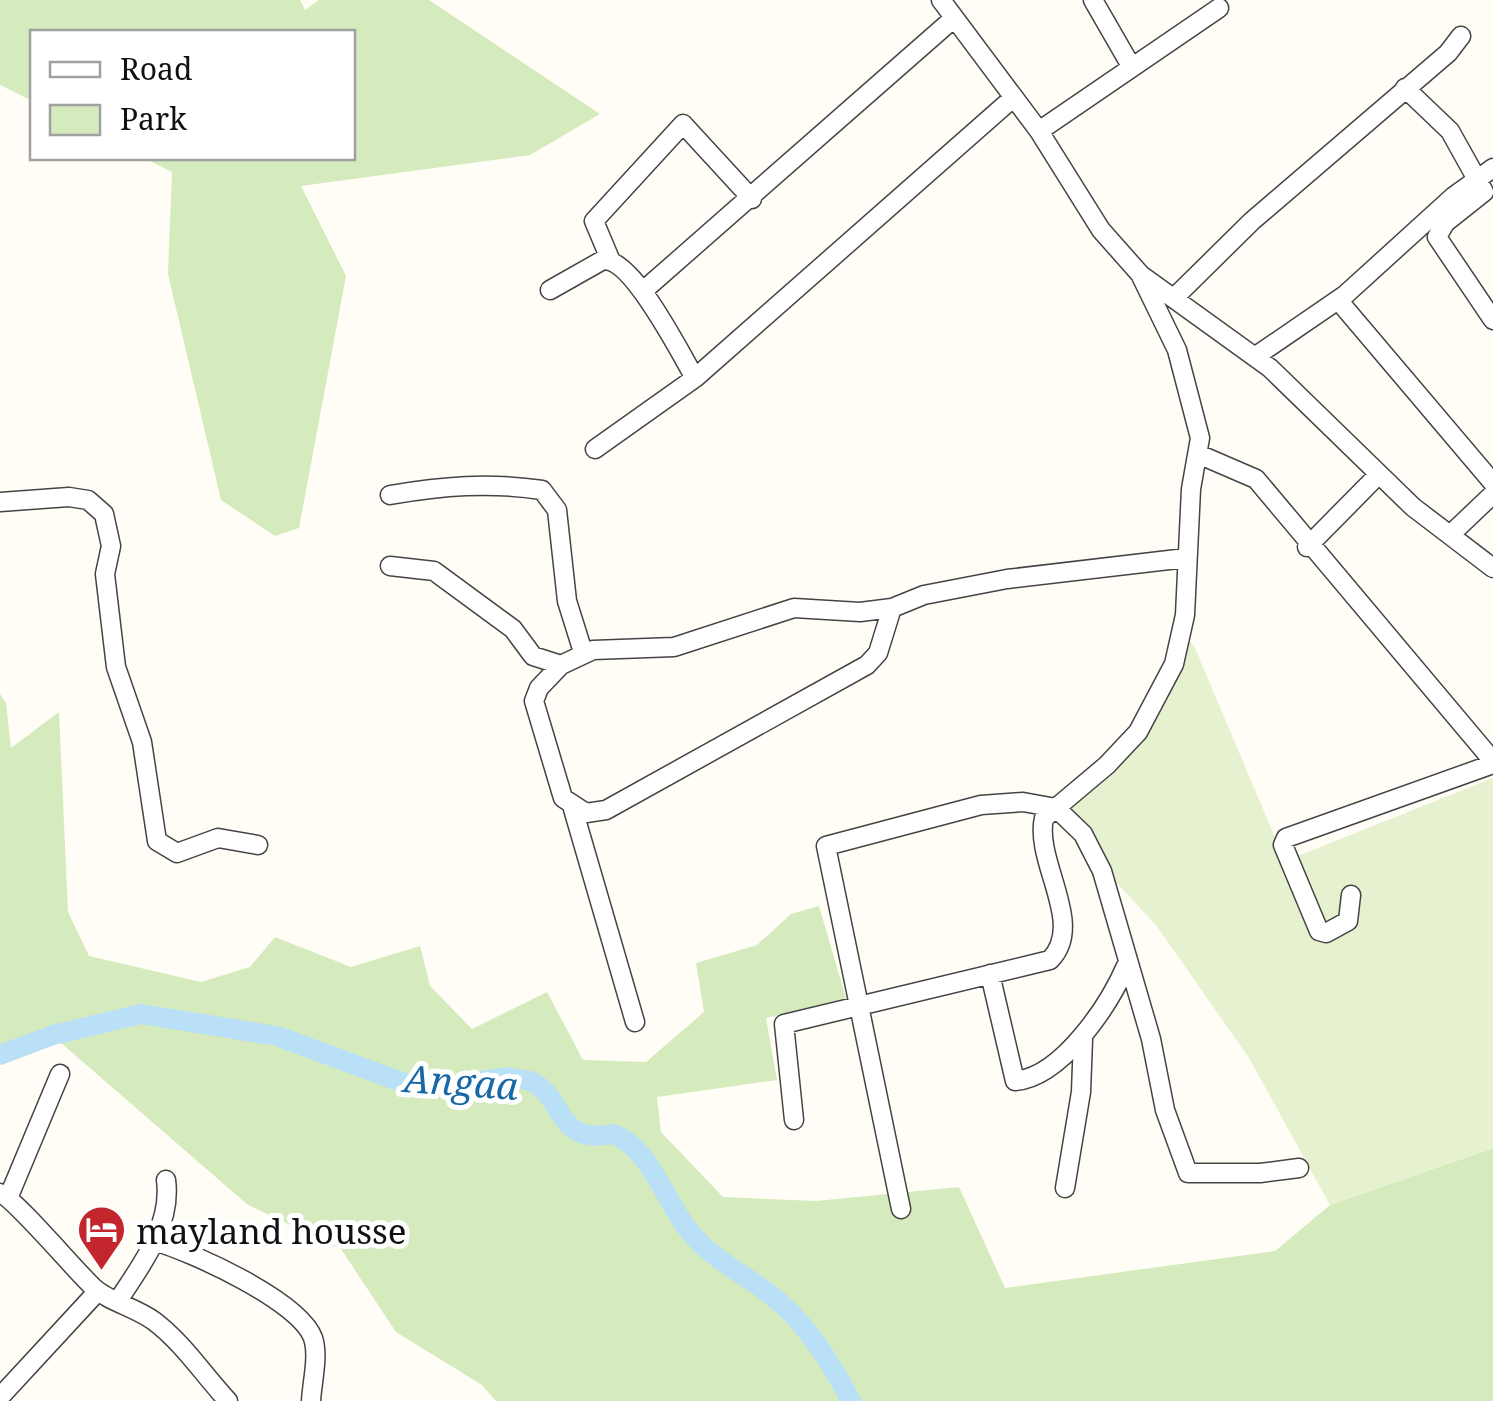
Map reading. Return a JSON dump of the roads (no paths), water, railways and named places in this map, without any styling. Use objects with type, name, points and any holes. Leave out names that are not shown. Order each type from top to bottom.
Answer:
[{"type":"street","points":[[794,1120],[782,1028],[790,1021],[1050,960],[1063,943],[1042,826],[1044,818],[1138,732],[1174,664],[1184,614],[1198,454],[1195,414],[1177,350],[1140,274],[1101,230],[1039,131],[941,0]]},
{"type":"street","points":[[1093,0],[1131,66]]},
{"type":"street","points":[[1039,131],[1220,8]]},
{"type":"street","points":[[643,291],[953,20]]},
{"type":"street","points":[[1176,296],[1252,221],[1461,36]]},
{"type":"street","points":[[1405,88],[1450,131],[1484,192],[1445,224],[1437,237],[1493,320]]},
{"type":"street","points":[[595,449],[696,378],[1013,98]]},
{"type":"street","points":[[696,378],[643,291],[610,259],[594,221],[683,124],[752,199]]},
{"type":"street","points":[[1256,356],[1338,300],[1493,168]]},
{"type":"street","points":[[550,290],[610,259]]},
{"type":"street","points":[[1140,274],[1256,356],[1378,475],[1493,568]]},
{"type":"street","points":[[1338,300],[1493,483]]},
{"type":"street","points":[[1198,454],[1256,479],[1308,546],[1493,763],[1286,838],[1283,845],[1292,872],[1318,931],[1326,934],[1348,920],[1351,895]]},
{"type":"street","points":[[1308,546],[1378,475]]},
{"type":"street","points":[[390,495],[450,485],[502,484],[542,490],[551,498],[559,521],[567,601],[583,652]]},
{"type":"street","points":[[1450,534],[1493,494]]},
{"type":"street","points":[[0,502],[69,497],[88,500],[104,514],[110,546],[106,574],[116,667],[142,742],[157,841],[177,853],[218,838],[258,845]]},
{"type":"street","points":[[634,1022],[573,809],[563,798],[534,701],[538,688],[561,665],[583,652],[674,647],[794,608],[860,612],[892,608],[924,595],[1007,579],[1186,558]]},
{"type":"street","points":[[390,566],[434,571],[513,629],[533,656],[561,665]]},
{"type":"street","points":[[573,809],[586,813],[606,810],[852,674],[878,653],[892,608]]},
{"type":"street","points":[[901,1210],[826,846],[981,805],[1023,802],[1056,808],[1094,850],[1151,1039],[1165,1110],[1188,1173],[1260,1173],[1298,1168]]},
{"type":"street","points":[[990,974],[1015,1082],[1032,1077],[1083,1038],[1126,966]]},
{"type":"street","points":[[1066,1188],[1081,1092],[1083,1038]]},
{"type":"street","points":[[60,1074],[4,1195],[98,1292],[119,1299],[178,1343],[228,1401]]},
{"type":"street","points":[[119,1299],[154,1241],[167,1208],[166,1180]]},
{"type":"street","points":[[154,1241],[188,1251],[250,1283],[305,1325],[315,1346],[311,1401]]},
{"type":"street","points":[[0,1397],[98,1292]]},
{"type":"waterway","name":"Angaa","points":[[0,1055],[53,1035],[141,1014],[277,1036],[407,1084],[445,1087],[506,1077],[531,1081],[551,1099],[571,1127],[594,1136],[613,1134],[635,1149],[693,1235],[793,1315],[825,1356],[851,1401]]},
{"type":"place","name":"mayland housse","points":[[101,1272]]}]
